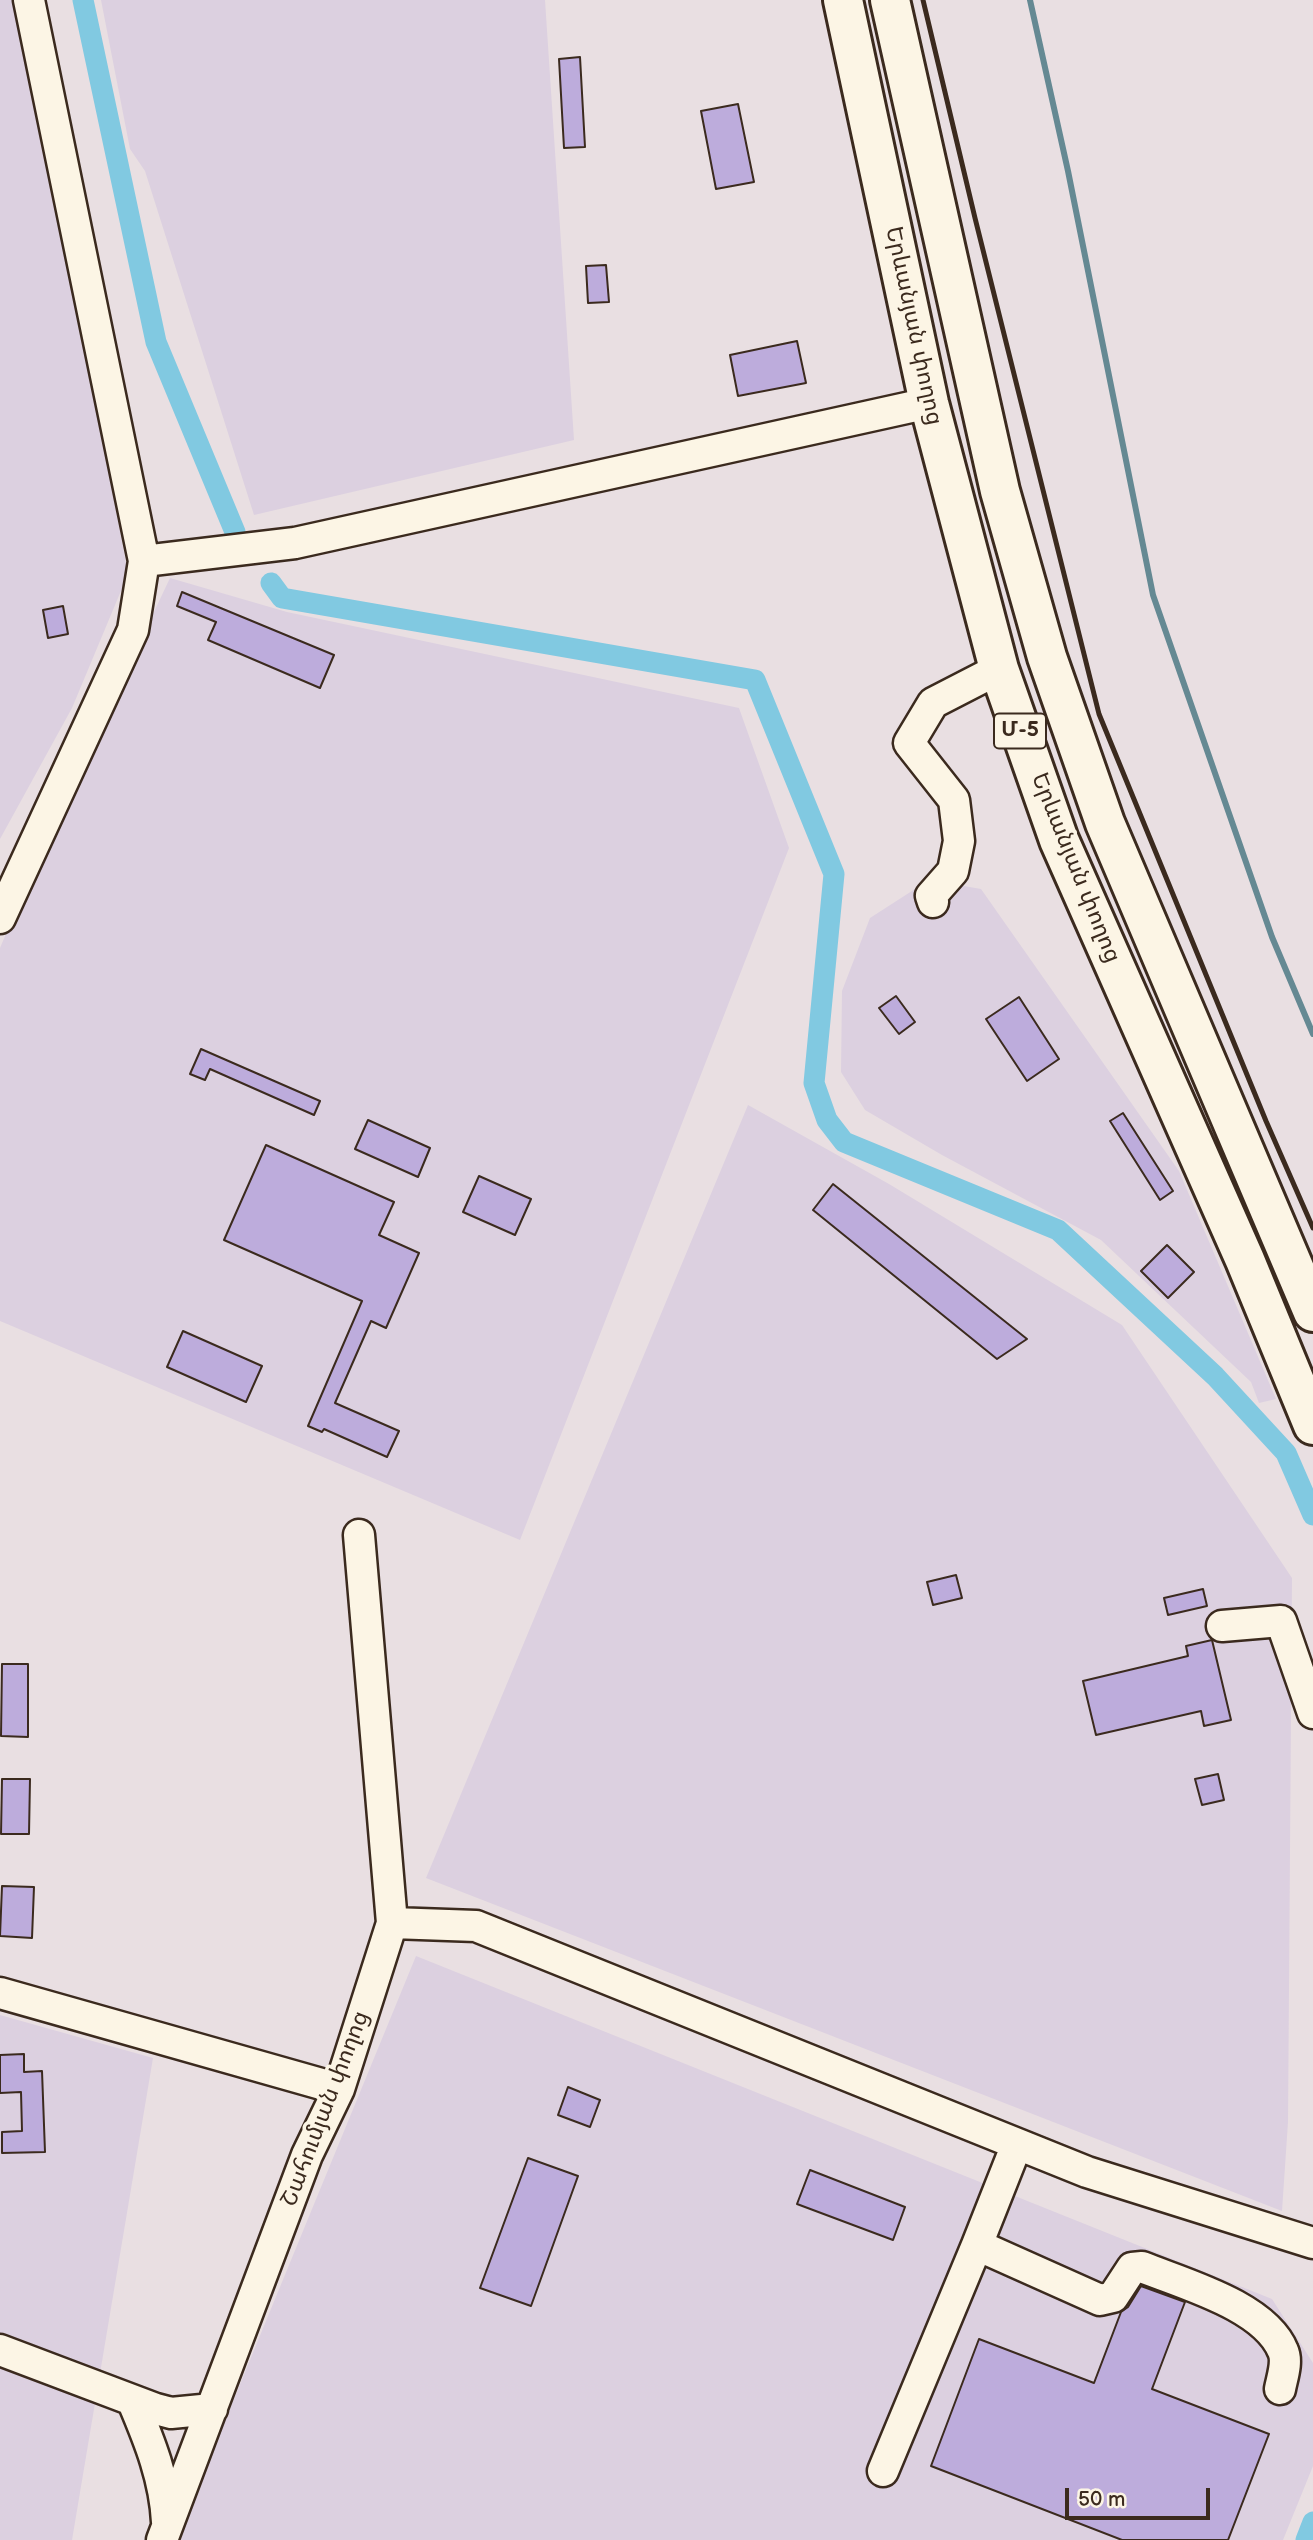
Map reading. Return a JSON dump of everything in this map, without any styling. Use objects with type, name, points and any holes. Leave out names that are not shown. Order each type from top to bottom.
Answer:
[{"type":"highway","name":"Երևանյան փողոց","points":[[843,0],[929,403],[999,669],[1059,840],[1245,1259],[1313,1424]]},
{"type":"highway","name":"Երևանյան փողոց","points":[[890,0],[1000,491],[1047,657],[1105,823],[1313,1312]]},
{"type":"street","points":[[0,918],[133,630],[144,561],[29,0]]},
{"type":"street","points":[[144,561],[295,543],[929,403]]},
{"type":"street","points":[[933,902],[931,895],[953,871],[958,841],[954,800],[909,743],[933,704],[999,669]]},
{"type":"street","name":"Շահումյան փողոց","points":[[165,2533],[307,2155],[338,2089],[392,1923],[359,1535]]},
{"type":"street","points":[[1222,1626],[1281,1622],[1313,1713]]},
{"type":"street","points":[[392,1923],[476,1926],[1087,2172],[1313,2243]]},
{"type":"street","points":[[0,1993],[338,2089]]},
{"type":"street","points":[[883,2471],[1017,2144]]},
{"type":"street","points":[[977,2245],[1100,2300],[1113,2297],[1132,2268],[1142,2267],[1235,2305],[1265,2327],[1284,2352],[1280,2389]]},
{"type":"street","points":[[0,2350],[133,2402],[171,2413],[212,2409]]},
{"type":"street","points":[[133,2402],[162,2479],[165,2533]]},
{"type":"shaded area","points":[[0,0],[20,0],[128,574],[72,708],[0,839]]},
{"type":"shaded area","points":[[101,0],[545,0],[574,440],[254,515],[145,171],[130,149]]},
{"type":"shaded area","points":[[170,578],[287,612],[739,708],[789,848],[520,1540],[0,1321],[0,948],[42,849]]},
{"type":"shaded area","points":[[929,880],[981,889],[1179,1171],[1276,1399],[1259,1403],[1251,1382],[1101,1240],[942,1155],[865,1110],[841,1072],[842,991],[870,918]]},
{"type":"shaded area","points":[[748,1105],[889,1184],[1122,1325],[1292,1578],[1288,2122],[1282,2211],[426,1878]]},
{"type":"shaded area","points":[[416,1956],[1272,2299],[1313,2363],[1313,2466],[1283,2540],[176,2540]]},
{"type":"shaded area","points":[[0,2015],[153,2058],[72,2540],[0,2540]]},
{"type":"building","points":[[580,57],[585,147],[564,148],[559,59]]},
{"type":"building","points":[[738,104],[754,182],[716,189],[701,111]]},
{"type":"building","points":[[606,265],[609,302],[588,303],[586,266]]},
{"type":"building","points":[[797,341],[806,383],[738,396],[730,355]]},
{"type":"building","points":[[182,592],[334,655],[320,688],[208,640],[216,622],[177,606]]},
{"type":"building","points":[[63,606],[68,634],[48,638],[43,610]]},
{"type":"building","points":[[896,996],[915,1022],[899,1034],[879,1008]]},
{"type":"building","points":[[1019,997],[1059,1059],[1027,1081],[986,1019]]},
{"type":"building","points":[[201,1049],[320,1101],[314,1115],[210,1069],[205,1080],[190,1074]]},
{"type":"building","points":[[1123,1113],[1173,1191],[1160,1200],[1110,1121]]},
{"type":"building","points":[[368,1120],[430,1148],[418,1177],[355,1149]]},
{"type":"building","points":[[266,1145],[394,1202],[379,1235],[419,1253],[386,1328],[371,1321],[335,1403],[399,1431],[387,1457],[324,1429],[322,1432],[308,1426],[362,1301],[224,1240]]},
{"type":"building","points":[[479,1176],[531,1199],[515,1235],[463,1212]]},
{"type":"building","points":[[833,1184],[1027,1339],[997,1359],[813,1210]]},
{"type":"building","points":[[1167,1245],[1194,1272],[1168,1298],[1141,1271]]},
{"type":"building","points":[[183,1331],[262,1366],[246,1402],[167,1367]]},
{"type":"building","points":[[956,1575],[962,1598],[933,1605],[927,1582]]},
{"type":"building","points":[[1203,1589],[1207,1606],[1168,1615],[1164,1598]]},
{"type":"building","points":[[1212,1640],[1231,1720],[1204,1726],[1201,1711],[1096,1735],[1083,1681],[1188,1656],[1186,1646]]},
{"type":"building","points":[[2,1664],[28,1664],[28,1737],[1,1736]]},
{"type":"building","points":[[1218,1774],[1224,1800],[1202,1805],[1195,1779]]},
{"type":"building","points":[[2,1779],[30,1779],[29,1834],[1,1834]]},
{"type":"building","points":[[2,1886],[34,1887],[32,1938],[0,1936]]},
{"type":"building","points":[[24,2054],[24,2072],[42,2071],[45,2152],[2,2153],[2,2132],[22,2131],[21,2092],[0,2093],[0,2055]]},
{"type":"building","points":[[568,2087],[600,2100],[590,2127],[558,2115]]},
{"type":"building","points":[[528,2158],[578,2176],[531,2306],[480,2288]]},
{"type":"building","points":[[810,2170],[905,2207],[893,2240],[797,2204]]},
{"type":"building","points":[[1141,2286],[1185,2302],[1152,2389],[1269,2434],[1228,2540],[1122,2540],[931,2466],[979,2339],[1094,2383],[1121,2312],[1128,2307]]},
{"type":"waterway","points":[[83,0],[156,342],[235,532]]},
{"type":"waterway","points":[[1030,0],[1068,171],[1153,595],[1272,937],[1313,1034]]},
{"type":"waterway","points":[[271,583],[282,598],[755,680],[834,874],[814,1083],[827,1120],[844,1142],[1058,1230],[1215,1376],[1286,1453],[1313,1515]]},
{"type":"waterway","points":[[1306,2540],[1313,2522]]},
{"type":"railway","points":[[923,0],[1099,714],[1266,1121],[1313,1228]]}]
